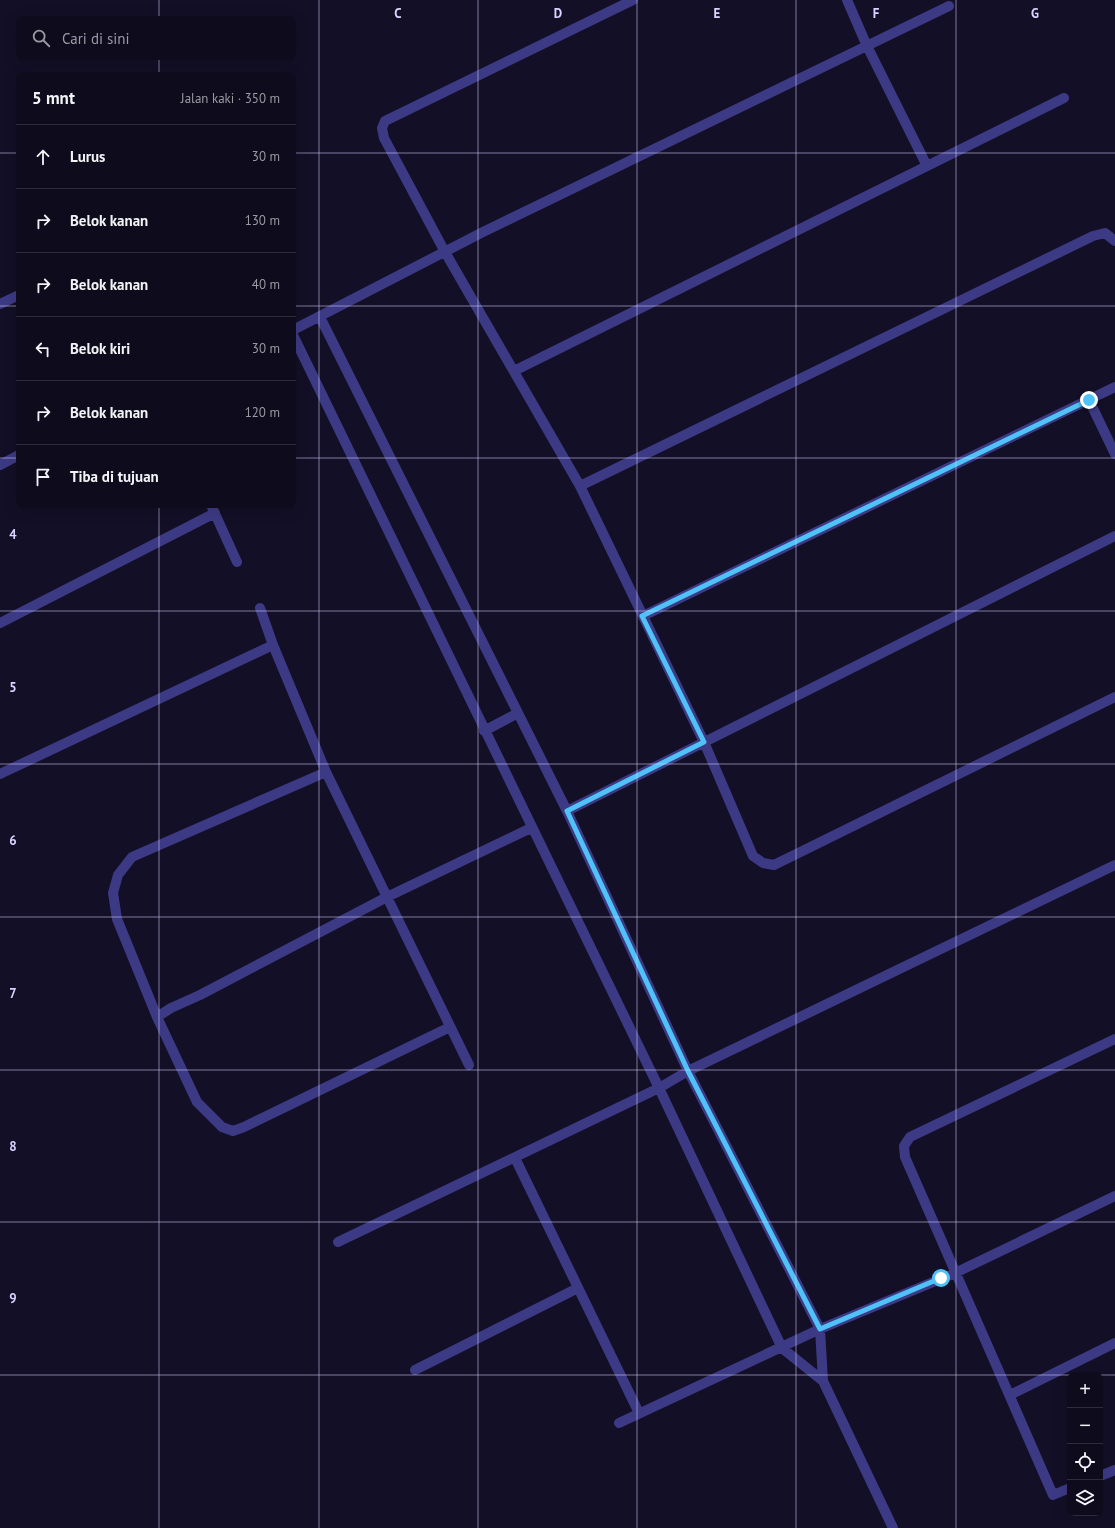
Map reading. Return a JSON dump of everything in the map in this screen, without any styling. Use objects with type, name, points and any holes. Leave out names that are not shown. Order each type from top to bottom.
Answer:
[{"type":"street","points":[[633,0],[385,121],[382,128],[384,138],[444,252],[580,486],[704,742],[753,856],[763,863],[774,865],[1115,697]]},
{"type":"street","points":[[847,0],[927,166]]},
{"type":"street","points":[[296,329],[483,232],[949,6]]},
{"type":"street","points":[[514,371],[1064,98]]},
{"type":"street","points":[[580,486],[1093,236],[1105,233],[1115,241]]},
{"type":"street","points":[[0,304],[16,296]]},
{"type":"street","points":[[320,317],[567,811],[688,1071],[820,1329],[823,1381],[893,1528]]},
{"type":"street","points":[[296,341],[531,828],[659,1088],[782,1348],[823,1381]]},
{"type":"street","points":[[642,616],[1115,387]]},
{"type":"street","points":[[1089,400],[1115,454]]},
{"type":"street","points":[[0,465],[16,457]]},
{"type":"street","points":[[0,623],[213,509],[237,562]]},
{"type":"street","points":[[567,811],[1115,536]]},
{"type":"street","points":[[260,608],[273,645],[326,772],[469,1065]]},
{"type":"street","points":[[0,774],[273,645]]},
{"type":"street","points":[[484,731],[518,713]]},
{"type":"street","points":[[326,772],[132,857],[118,875],[113,893],[117,919],[157,1017],[197,1102],[222,1127],[233,1130],[244,1127],[450,1028]]},
{"type":"street","points":[[157,1017],[171,1008],[386,897],[531,828]]},
{"type":"street","points":[[338,1242],[515,1158],[659,1088],[688,1071],[1115,865]]},
{"type":"street","points":[[1067,1489],[1053,1495],[905,1157],[904,1146],[910,1137],[1115,1039]]},
{"type":"street","points":[[515,1158],[639,1413]]},
{"type":"street","points":[[619,1423],[820,1329],[955,1273],[1115,1196]]},
{"type":"street","points":[[415,1370],[578,1288]]},
{"type":"street","points":[[1010,1395],[1115,1343]]},
{"type":"street","points":[[1103,1475],[1115,1470]]},
{"type":"route","points":[[941,1278],[820,1329],[688,1071],[567,811],[704,742],[642,616],[1089,400]]}]
